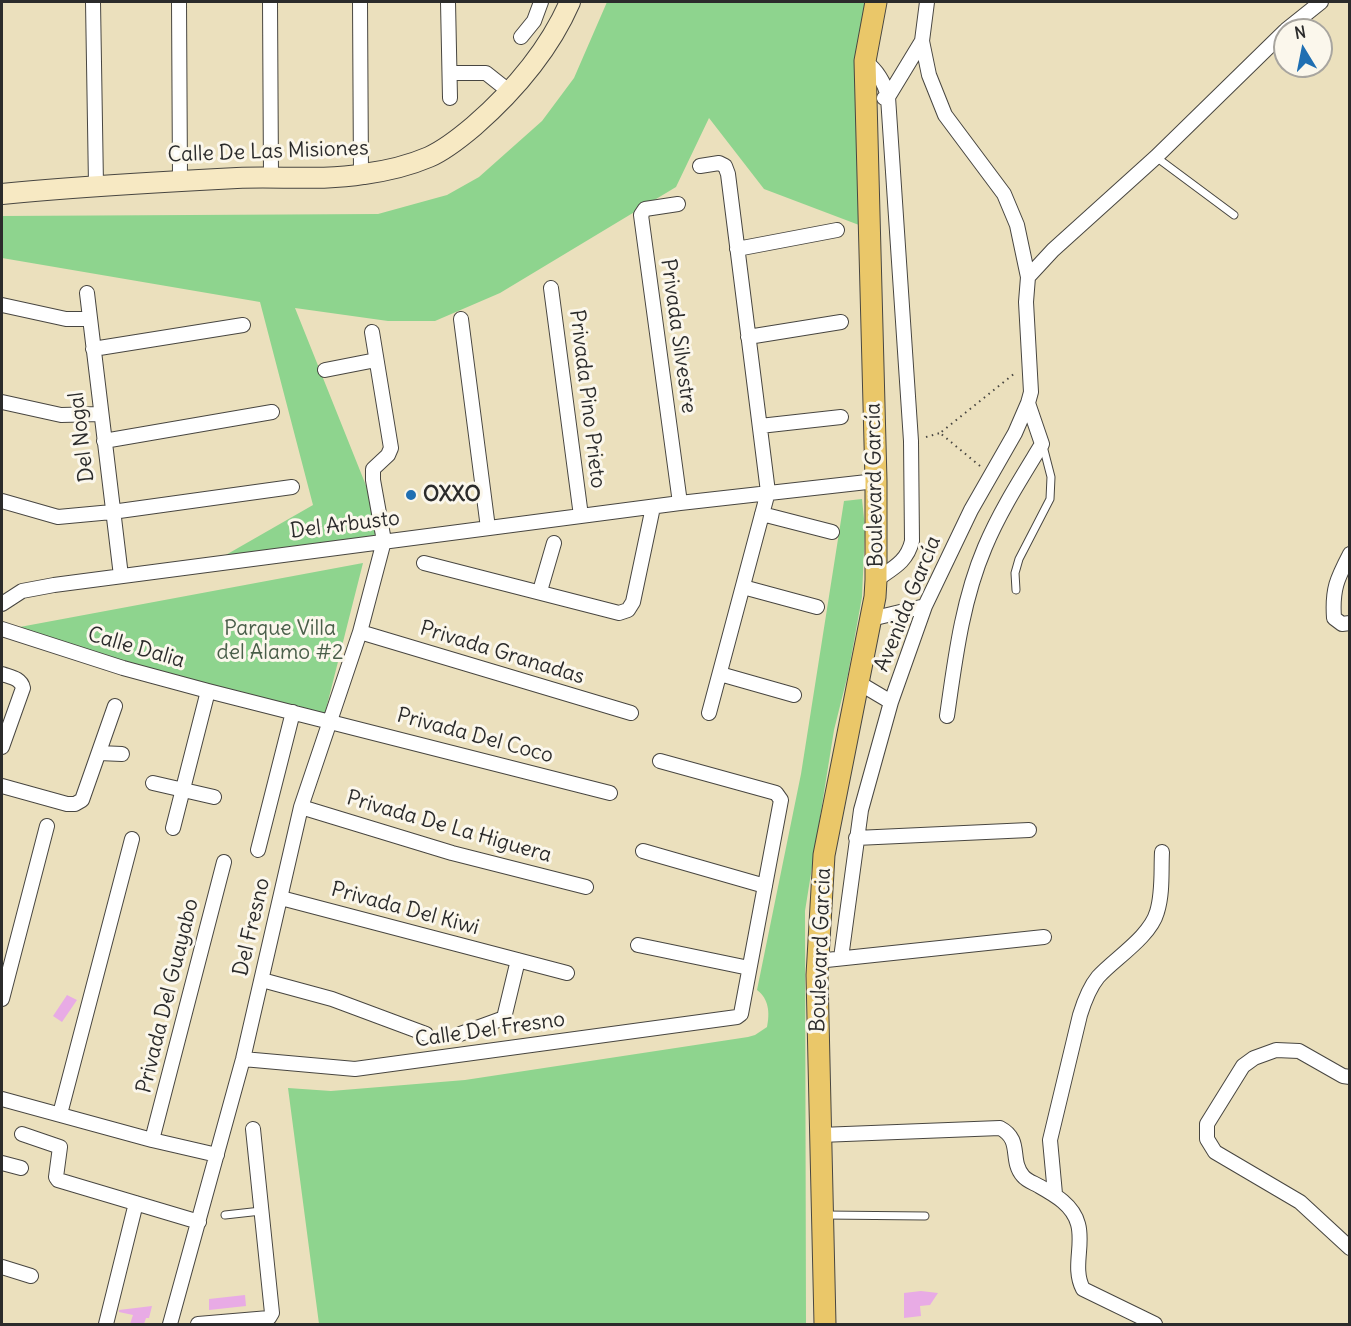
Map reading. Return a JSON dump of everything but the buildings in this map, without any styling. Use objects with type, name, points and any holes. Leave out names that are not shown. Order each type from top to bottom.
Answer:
[{"type":"main road","name":"Boulevard García","points":[[876,2],[866,61],[876,481],[876,580]]},
{"type":"main road","name":"Boulevard Garcia","points":[[825,1324],[817,961],[824,855],[871,619],[876,580]]},
{"type":"street","points":[[93,2],[96,184]]},
{"type":"street","points":[[179,2],[180,180]]},
{"type":"street","points":[[270,2],[271,177]]},
{"type":"street","points":[[360,2],[361,175]]},
{"type":"street","points":[[448,2],[450,98]]},
{"type":"street","points":[[521,37],[534,21],[541,2]]},
{"type":"street","name":"Calle De Las Misiones","points":[[2,194],[96,184],[361,175],[398,168],[431,156],[462,136],[510,92],[531,67],[570,2]]},
{"type":"street","points":[[866,106],[888,97],[922,41],[927,2]]},
{"type":"street","points":[[1302,18],[1321,2]]},
{"type":"street","name":"Avenida García","points":[[841,958],[861,810],[891,702],[925,606],[971,510],[1015,433],[1031,392],[1026,302],[1028,277],[1017,225],[1004,194],[945,115],[929,75],[922,41]]},
{"type":"street","points":[[1028,277],[1053,250],[1156,157],[1273,44]]},
{"type":"street","name":"Boulevard García","points":[[866,61],[877,71],[888,97],[911,441],[911,547],[904,560],[876,580]]},
{"type":"street","points":[[450,73],[486,73],[510,92]]},
{"type":"street","points":[[700,166],[719,162],[725,166],[728,174],[768,492],[709,713]]},
{"type":"street","name":"Privada Silvestre","points":[[678,204],[645,210],[641,215],[680,503]]},
{"type":"street","points":[[737,249],[837,230]]},
{"type":"street","name":"Privada Pino Prieto","points":[[551,288],[581,516]]},
{"type":"street","name":"Del Nogal","points":[[87,293],[121,576]]},
{"type":"street","points":[[2,305],[66,319],[89,319]]},
{"type":"street","points":[[461,319],[488,528]]},
{"type":"street","points":[[748,337],[841,322]]},
{"type":"street","points":[[93,349],[243,325]]},
{"type":"street","points":[[372,332],[391,448],[388,455],[374,469],[373,480],[384,541]]},
{"type":"street","points":[[325,370],[376,360]]},
{"type":"street","points":[[2,402],[61,415],[101,414]]},
{"type":"street","points":[[947,716],[956,657],[972,584],[985,546],[1042,444],[1028,403]]},
{"type":"street","points":[[104,441],[272,412]]},
{"type":"street","points":[[760,426],[841,417]]},
{"type":"street","name":"Del Arbusto","points":[[2,604],[22,591],[54,585],[680,503],[876,481]]},
{"type":"street","points":[[2,501],[58,517],[112,512],[292,487]]},
{"type":"street","points":[[424,563],[619,613],[628,610],[633,602],[653,507]]},
{"type":"street","points":[[762,514],[832,532]]},
{"type":"street","name":"Del Fresno","points":[[170,1324],[200,1222],[243,1059],[301,807],[360,632],[384,541]]},
{"type":"street","points":[[540,591],[554,543]]},
{"type":"street","points":[[1350,554],[1336,579],[1332,601],[1334,618],[1342,624],[1350,623]]},
{"type":"street","points":[[742,587],[817,607]]},
{"type":"street","points":[[871,619],[925,606]]},
{"type":"street","name":"Calle Dalia","points":[[2,628],[123,668],[329,720]]},
{"type":"street","name":"Privada Granadas","points":[[360,632],[631,714]]},
{"type":"street","points":[[2,674],[18,680],[22,683],[23,688],[6,718],[2,747]]},
{"type":"street","points":[[720,674],[794,695]]},
{"type":"street","points":[[858,683],[891,702]]},
{"type":"street","points":[[173,828],[208,691]]},
{"type":"street","points":[[2,786],[67,804],[75,804],[81,800],[115,706]]},
{"type":"street","points":[[258,850],[293,712]]},
{"type":"street","name":"Privada Del Coco","points":[[329,720],[610,793]]},
{"type":"street","points":[[99,753],[122,754]]},
{"type":"street","points":[[638,945],[749,968],[781,800],[776,793],[660,761]]},
{"type":"street","points":[[153,783],[214,797]]},
{"type":"street","points":[[834,805],[861,810]]},
{"type":"street","name":"Privada De La Higuera","points":[[301,807],[452,854],[586,887]]},
{"type":"street","points":[[2,999],[47,826]]},
{"type":"street","points":[[856,838],[1029,830]]},
{"type":"street","points":[[60,1114],[132,839]]},
{"type":"street","points":[[643,851],[765,886]]},
{"type":"street","points":[[1055,1194],[1050,1140],[1080,1015],[1096,979],[1144,933],[1157,915],[1162,852]]},
{"type":"street","name":"Privada Del Guayabo","points":[[152,1140],[224,862]]},
{"type":"street","name":"Privada Del Kiwi","points":[[281,898],[567,973]]},
{"type":"street","points":[[817,961],[1044,937]]},
{"type":"street","points":[[460,1034],[504,1018],[518,960]]},
{"type":"street","name":"Calle Del Fresno","points":[[243,1059],[355,1070],[736,1017],[741,1014],[749,968]]},
{"type":"street","points":[[262,980],[332,999],[426,1034]]},
{"type":"street","points":[[1350,1077],[1343,1076],[1299,1051],[1276,1050],[1254,1058],[1243,1066],[1207,1124],[1207,1139],[1215,1152],[1300,1202],[1350,1248]]},
{"type":"street","points":[[2,1099],[152,1140],[217,1155]]},
{"type":"street","points":[[820,1135],[1000,1128],[1009,1132],[1013,1138],[1018,1168],[1023,1176],[1055,1194],[1075,1215],[1079,1226],[1078,1279],[1083,1288],[1155,1324]]},
{"type":"street","points":[[198,1324],[271,1317],[253,1130]]},
{"type":"street","points":[[22,1134],[60,1147],[56,1177],[58,1180],[200,1222]]},
{"type":"street","points":[[2,1164],[21,1168]]},
{"type":"street","points":[[106,1324],[136,1203]]},
{"type":"street","points":[[2,1267],[32,1276]]},
{"type":"lane","points":[[1156,157],[1234,215]]},
{"type":"lane","points":[[1016,590],[1015,573],[1019,559],[1050,499],[1051,477],[1042,444]]},
{"type":"lane","points":[[225,1215],[261,1211]]},
{"type":"lane","points":[[822,1215],[925,1216]]},
{"type":"path","points":[[911,441],[940,433],[1029,362]]},
{"type":"path","points":[[940,433],[992,475]]},
{"type":"green space","points":[[607,2],[869,2],[859,225],[764,189],[709,118],[676,187],[500,293],[435,321],[388,321],[295,308],[381,523],[384,541],[210,564],[313,505],[260,302],[2,258],[2,216],[378,214],[447,195],[479,177],[542,121],[574,78]]},
{"type":"green space","points":[[862,499],[865,528],[862,597],[848,674],[834,730],[805,911],[806,1324],[319,1324],[288,1088],[331,1091],[465,1080],[748,1037],[767,1027],[768,1007],[757,990],[801,774],[844,501]]},
{"type":"green space","name":"Parque Villa del Alamo #2","points":[[363,563],[324,717],[9,629]]},
{"type":"place","name":"OXXO","points":[[411,495]]}]
